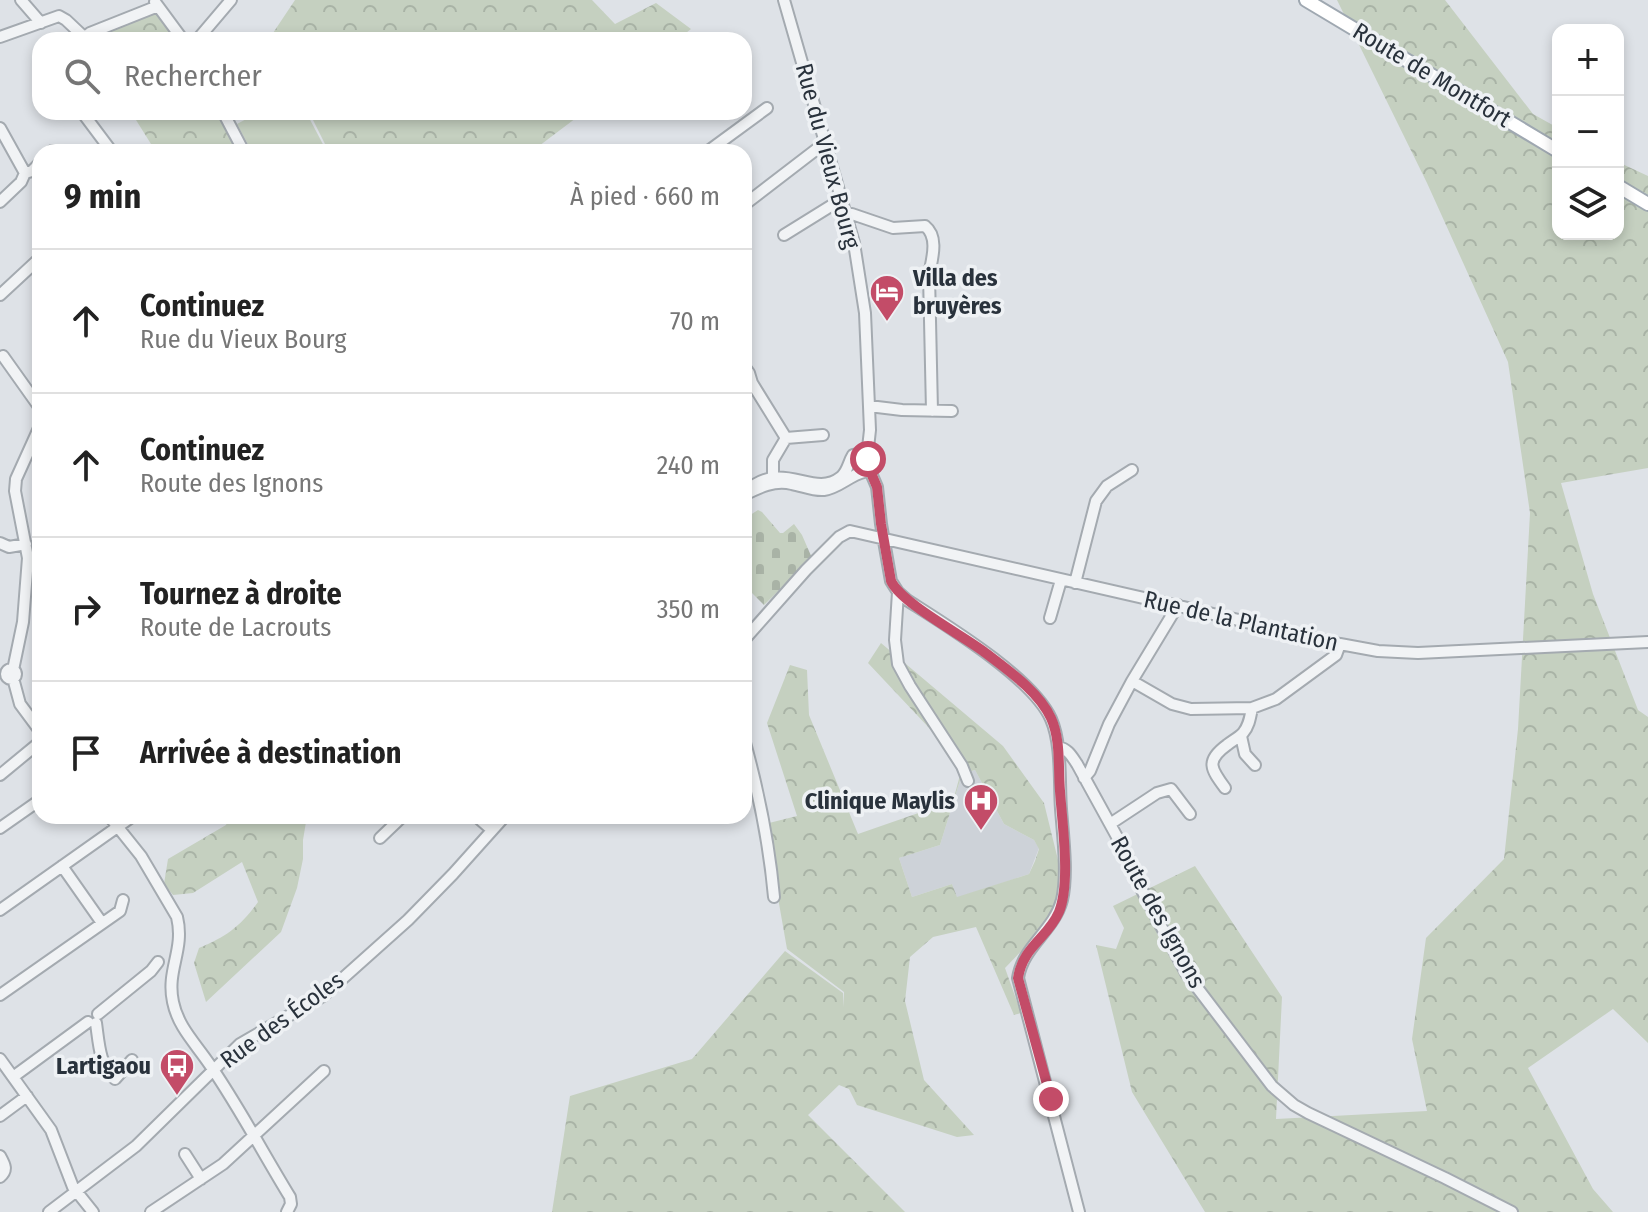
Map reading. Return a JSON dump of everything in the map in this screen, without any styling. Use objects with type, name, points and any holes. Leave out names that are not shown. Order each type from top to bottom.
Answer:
[{"type":"main road","name":"Route de Montfort","points":[[1306,0],[1552,147]]},
{"type":"main road","points":[[1624,190],[1648,204]]},
{"type":"street","points":[[21,0],[41,23]]},
{"type":"street","points":[[204,32],[231,0]]},
{"type":"street","name":"Rue du Vieux Bourg","points":[[784,0],[854,243],[865,313],[870,430],[860,465]]},
{"type":"street","points":[[95,32],[156,3],[177,32]]},
{"type":"street","points":[[0,37],[59,16],[77,32]]},
{"type":"street","points":[[752,119],[767,108]]},
{"type":"street","points":[[88,120],[106,144]]},
{"type":"street","points":[[227,120],[240,144]]},
{"type":"street","points":[[718,144],[751,120]]},
{"type":"street","points":[[0,128],[25,173]]},
{"type":"street","points":[[752,199],[826,142]]},
{"type":"street","points":[[25,173],[32,171]]},
{"type":"street","points":[[0,202],[21,182],[25,173]]},
{"type":"street","points":[[784,235],[842,199]]},
{"type":"street","points":[[847,215],[893,228],[925,226],[933,234],[933,260],[929,275],[932,411]]},
{"type":"street","points":[[0,295],[32,265]]},
{"type":"street","points":[[3,356],[32,397]]},
{"type":"street","points":[[752,387],[786,438]]},
{"type":"street","points":[[869,406],[952,411]]},
{"type":"street","points":[[786,438],[823,435]]},
{"type":"street","points":[[772,480],[773,460],[786,438]]},
{"type":"street","points":[[32,451],[16,479],[15,491],[28,558],[23,622],[8,673],[20,704],[32,720]]},
{"type":"street","points":[[752,487],[758,482],[772,480],[824,490],[845,482],[860,465],[874,480],[891,581],[898,592],[895,640],[898,664],[962,766],[968,781]]},
{"type":"street","points":[[1075,583],[1096,501],[1107,486],[1132,470]]},
{"type":"street","name":"Rue de la Plantation","points":[[752,631],[806,570],[839,537],[850,531],[1378,651],[1418,653],[1648,642]]},
{"type":"street","points":[[0,543],[9,547],[26,544]]},
{"type":"street","points":[[1050,618],[1061,580]]},
{"type":"street","name":"Route des Ignons","points":[[898,592],[988,655],[1034,695],[1051,719],[1058,747],[1070,753],[1127,855],[1186,973],[1272,1086],[1308,1113],[1512,1212]]},
{"type":"street","points":[[1084,778],[1132,681],[1178,605]]},
{"type":"street","points":[[1132,681],[1172,704],[1191,709],[1252,708],[1276,699],[1336,655],[1340,644]]},
{"type":"street","points":[[1225,788],[1211,764],[1224,746],[1241,736],[1249,724],[1252,708]]},
{"type":"street","points":[[1241,736],[1245,754],[1255,765]]},
{"type":"street","points":[[1058,747],[1063,895],[1052,923],[1025,956],[1018,978],[1079,1212]]},
{"type":"street","points":[[0,775],[32,749]]},
{"type":"street","points":[[752,768],[770,849],[774,897]]},
{"type":"street","points":[[1110,824],[1157,793],[1171,789],[1190,814]]},
{"type":"street","points":[[0,828],[32,806]]},
{"type":"street","points":[[116,824],[149,867],[177,917],[179,950],[171,977],[173,1004],[187,1034],[213,1070],[290,1197],[287,1212]]},
{"type":"street","points":[[0,910],[122,824]]},
{"type":"street","points":[[380,838],[395,824]]},
{"type":"street","points":[[485,824],[492,830]]},
{"type":"street","name":"Rue des Écoles","points":[[49,1212],[136,1146],[240,1044],[323,996],[408,920],[498,824]]},
{"type":"street","points":[[62,866],[102,923]]},
{"type":"street","points":[[0,995],[120,911],[123,900]]},
{"type":"street","points":[[13,1077],[94,1020],[158,962]]},
{"type":"street","points":[[94,1020],[100,1056],[106,1071],[115,1079],[132,1060]]},
{"type":"street","points":[[0,1059],[51,1130],[72,1185],[93,1212]]},
{"type":"street","points":[[151,1212],[223,1164],[324,1071]]},
{"type":"street","points":[[0,1116],[27,1096]]},
{"type":"street","points":[[185,1154],[201,1179]]},
{"type":"street","points":[[0,1156],[5,1166],[5,1173],[0,1177]]},
{"type":"shaded area","name":"Clinique Maylis","points":[[975,770],[1004,824],[1034,840],[1039,848],[1029,874],[957,898],[952,884],[912,897],[899,858],[940,845],[962,774]]},
{"type":"green space","points":[[295,0],[592,0],[615,24],[656,3],[691,29],[687,32],[274,32]]},
{"type":"green space","points":[[1337,0],[1445,0],[1533,114],[1552,125],[1552,240],[1624,240],[1624,165],[1648,176],[1648,468],[1561,483],[1593,594],[1638,710],[1648,717],[1648,1043],[1613,1009],[1528,1068],[1593,1189],[1613,1212],[1205,1212],[1132,1092],[1096,945],[1116,949],[1124,928],[1113,906],[1195,866],[1282,997],[1276,1119],[1427,1111],[1412,1039],[1426,938],[1504,859],[1518,729],[1530,513],[1508,362],[1427,183]]},
{"type":"green space","points":[[158,8],[177,32],[104,32]]},
{"type":"green space","points":[[136,120],[226,120],[239,144],[151,144]]},
{"type":"green space","points":[[244,120],[310,120],[323,144],[248,144],[237,124]]},
{"type":"green space","points":[[313,120],[573,120],[542,144],[325,144]]},
{"type":"green space","points":[[758,510],[762,512],[780,533],[794,524],[812,558],[764,605],[752,593],[752,514]]},
{"type":"green space","points":[[881,643],[1003,746],[1044,803],[1059,864],[1061,894],[1050,921],[1005,968],[1021,1013],[1014,1015],[976,927],[933,937],[910,957],[905,1001],[924,1080],[974,1135],[957,1137],[857,1105],[849,1089],[839,1085],[808,1115],[905,1212],[552,1212],[570,1096],[692,1059],[785,951],[843,993],[844,1007],[844,992],[787,949],[765,824],[797,816],[767,723],[790,665],[807,670],[809,715],[858,834],[953,801],[963,764],[868,663]],"holes":[[[975,770],[1004,824],[1034,840],[1039,849],[1029,874],[957,897],[952,884],[912,897],[899,858],[940,845],[962,774]]]},
{"type":"green space","points":[[306,824],[303,859],[297,888],[281,932],[206,1002],[194,963],[199,948],[232,930],[258,902],[242,862],[193,893],[173,895],[164,884],[168,859],[226,825]]},
{"type":"place","name":"Villa des bruyères","points":[[887,323]]},
{"type":"place","name":"Clinique Maylis","points":[[981,832]]},
{"type":"place","name":"Lartigaou","points":[[177,1097]]},
{"type":"route","points":[[868,459],[877,487],[894,587],[907,600],[959,634],[1016,678],[1045,708],[1055,731],[1063,836],[1063,895],[1052,923],[1025,956],[1018,978],[1051,1099]]}]
